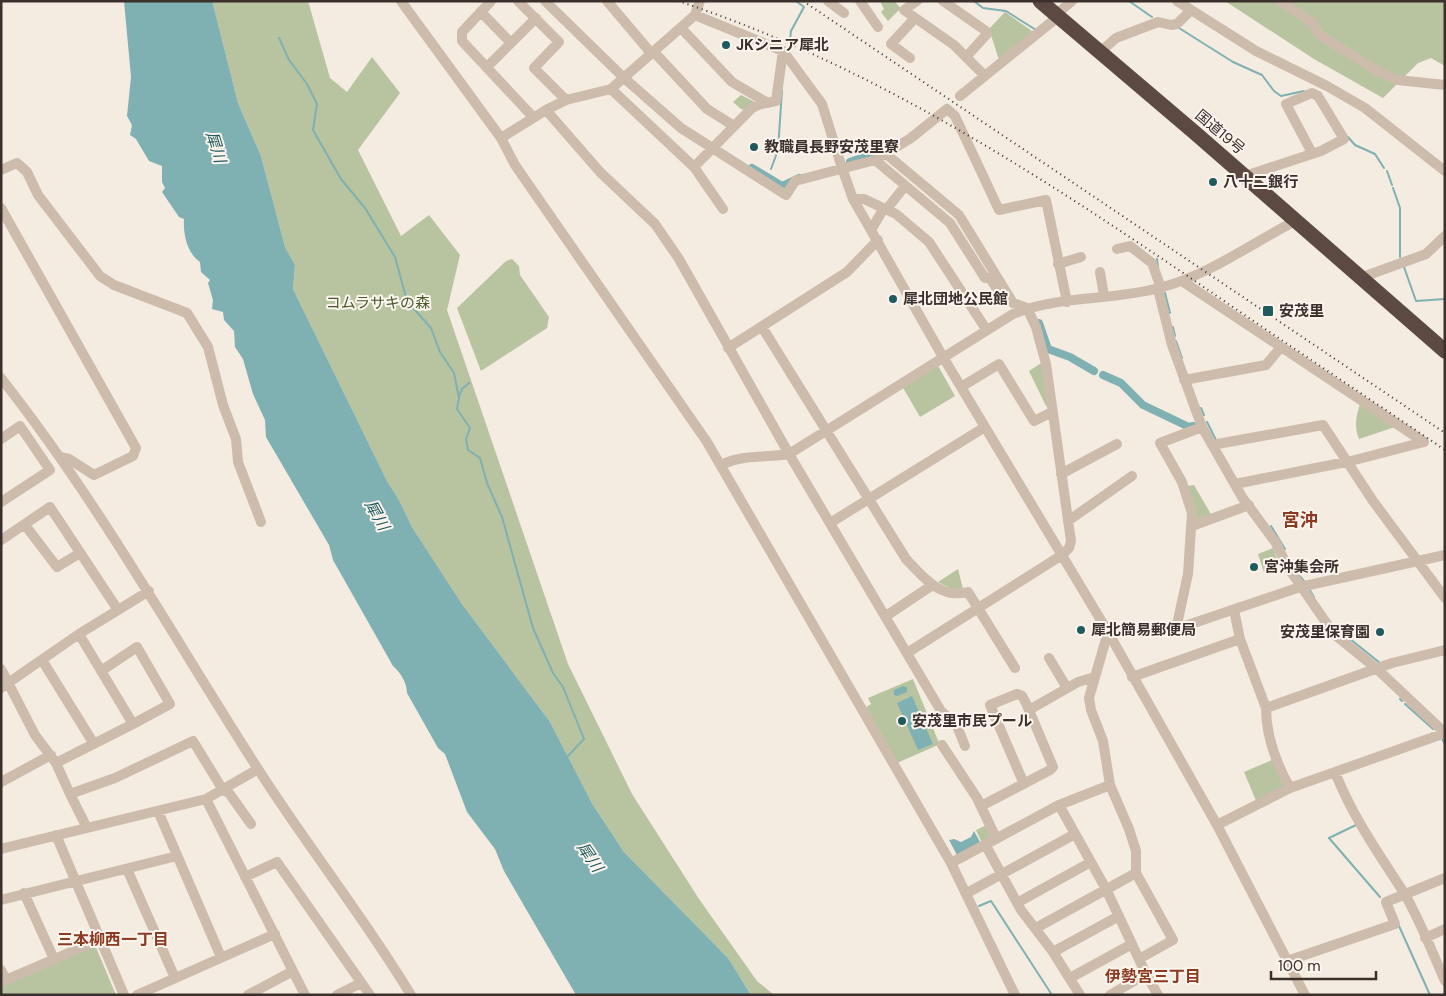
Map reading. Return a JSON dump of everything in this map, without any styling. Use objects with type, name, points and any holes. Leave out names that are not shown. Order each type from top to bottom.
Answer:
[{"type":"highway","name":"国道19号","points":[[1040,1],[1445,351]]},
{"type":"street","points":[[401,1],[501,138],[515,165],[693,419],[951,863],[1015,995]]},
{"type":"street","points":[[491,1],[462,32],[462,41],[533,117]]},
{"type":"street","points":[[518,1],[559,42],[534,68],[566,100]]},
{"type":"street","points":[[544,1],[623,77],[681,128],[786,195],[795,181],[875,160],[911,138],[947,108],[955,116],[999,210],[1046,200],[1067,302]]},
{"type":"street","points":[[607,1],[652,52],[707,109],[734,126]]},
{"type":"street","points":[[501,138],[533,117],[566,100],[611,89],[695,15],[700,1]]},
{"type":"street","points":[[828,1],[844,13]]},
{"type":"street","points":[[860,1],[878,27]]},
{"type":"street","points":[[917,1],[904,10],[944,37],[985,76]]},
{"type":"street","points":[[943,1],[986,31],[986,34],[966,57]]},
{"type":"street","points":[[960,96],[1007,61],[1072,1]]},
{"type":"street","points":[[1177,1],[1256,51],[1327,86],[1365,108],[1445,171]]},
{"type":"street","points":[[1280,1],[1304,14],[1320,35],[1380,72],[1414,83],[1431,82],[1445,85]]},
{"type":"street","points":[[1099,53],[1116,38],[1158,22],[1171,25],[1177,24],[1190,11]]},
{"type":"street","points":[[481,12],[511,42]]},
{"type":"street","points":[[695,15],[783,51],[822,104],[853,199],[943,357],[1108,632],[1217,826],[1305,995]]},
{"type":"street","points":[[488,67],[536,18]]},
{"type":"street","points":[[910,58],[890,44],[916,18]]},
{"type":"street","points":[[681,28],[732,82],[768,103]]},
{"type":"street","points":[[694,167],[752,108],[776,101],[783,51]]},
{"type":"street","points":[[611,89],[694,167],[723,209]]},
{"type":"street","points":[[1247,178],[1251,174],[1312,153],[1344,139],[1318,96],[1312,93],[1286,104],[1312,153]]},
{"type":"street","points":[[546,110],[600,172],[655,224],[679,259],[728,348],[830,523],[941,711],[957,726],[965,746]]},
{"type":"street","points":[[885,153],[959,214],[1013,303],[1027,308],[1036,327],[1046,364],[1071,541],[1069,548],[1062,555],[907,653]]},
{"type":"street","points":[[875,160],[950,223],[985,278],[990,278],[1013,314]]},
{"type":"street","points":[[1,170],[17,163],[24,169],[38,195],[100,276],[114,284],[187,314],[208,347],[223,405],[236,439],[238,462],[262,522]]},
{"type":"street","points":[[872,230],[885,209],[905,186]]},
{"type":"street","points":[[853,199],[864,199],[896,214],[928,242],[986,329]]},
{"type":"street","points":[[1,208],[136,448],[132,456],[94,474],[60,457]]},
{"type":"street","points":[[721,465],[734,459],[750,456],[790,454],[986,329],[1027,308],[1159,288],[1182,281],[1295,221]]},
{"type":"street","points":[[1360,278],[1426,254],[1445,236]]},
{"type":"street","points":[[728,348],[847,272],[878,240]]},
{"type":"street","points":[[1116,249],[1130,246],[1152,263],[1172,345],[1202,426],[1234,484],[1276,543],[1300,587],[1334,634],[1376,668],[1445,733],[1290,788],[1217,826]]},
{"type":"street","points":[[1058,264],[1081,257]]},
{"type":"street","points":[[1100,272],[1104,296]]},
{"type":"street","points":[[1182,281],[1225,307],[1281,347],[1424,442],[1347,462],[1234,484]]},
{"type":"street","points":[[762,327],[906,559],[931,586],[949,593],[968,592],[1016,668]]},
{"type":"street","points":[[1184,380],[1266,365],[1281,347]]},
{"type":"street","points":[[961,386],[999,364],[1034,421],[1052,412]]},
{"type":"street","points":[[1,378],[60,457],[149,591],[258,769],[411,995]]},
{"type":"street","points":[[1212,444],[1323,424],[1416,561],[1445,598]]},
{"type":"street","points":[[1,439],[20,426],[50,470],[1,502]]},
{"type":"street","points":[[1202,426],[1160,443],[1182,482],[1192,513],[1192,526],[1189,534],[1188,574],[1176,629],[1300,587],[1445,555]]},
{"type":"street","points":[[830,523],[985,427]]},
{"type":"street","points":[[1061,474],[1117,444]]},
{"type":"street","points":[[1068,521],[1132,476]]},
{"type":"street","points":[[1192,526],[1248,505]]},
{"type":"street","points":[[1,540],[50,508],[118,610]]},
{"type":"street","points":[[25,525],[57,567],[80,554]]},
{"type":"street","points":[[886,616],[931,586]]},
{"type":"street","points":[[5,686],[78,634],[149,591]]},
{"type":"street","points":[[1234,610],[1240,639],[1266,708],[1266,718],[1274,758],[1290,788]]},
{"type":"street","points":[[1108,632],[1089,698],[1091,710],[1103,741],[1110,785],[1129,829],[1136,851],[1136,873],[1173,940],[1139,959]]},
{"type":"street","points":[[78,634],[132,724]]},
{"type":"street","points":[[1132,677],[1240,639]]},
{"type":"street","points":[[1,782],[94,744],[170,704],[137,647],[100,670]]},
{"type":"street","points":[[1266,708],[1376,668],[1445,650]]},
{"type":"street","points":[[1049,658],[1067,688]]},
{"type":"street","points":[[42,660],[94,744]]},
{"type":"street","points":[[1,668],[5,686],[35,735],[54,759],[87,828]]},
{"type":"street","points":[[1029,710],[1078,682],[1095,677]]},
{"type":"street","points":[[981,806],[1024,784],[1053,767],[1029,710],[1022,696],[1017,694],[990,705],[1024,784]]},
{"type":"street","points":[[930,716],[941,711]]},
{"type":"street","points":[[70,794],[115,778],[193,740],[223,790],[229,792],[251,824]]},
{"type":"street","points":[[942,744],[981,806],[996,838]]},
{"type":"street","points":[[1,849],[206,799],[258,769]]},
{"type":"street","points":[[1335,772],[1345,797],[1404,894],[1444,979]]},
{"type":"street","points":[[951,863],[1059,805],[1110,785]]},
{"type":"street","points":[[206,799],[305,995]]},
{"type":"street","points":[[1059,805],[1106,889],[1146,974],[1158,995]]},
{"type":"street","points":[[158,811],[221,957]]},
{"type":"street","points":[[967,893],[1075,834]]},
{"type":"street","points":[[56,835],[124,995]]},
{"type":"street","points":[[985,844],[1017,903],[1053,952],[1080,995]]},
{"type":"street","points":[[1,900],[75,880],[178,856]]},
{"type":"street","points":[[246,877],[277,862],[370,995]]},
{"type":"street","points":[[1017,903],[1091,862]]},
{"type":"street","points":[[127,869],[175,978]]},
{"type":"street","points":[[1036,928],[1136,873]]},
{"type":"street","points":[[1287,961],[1395,924],[1386,902],[1445,878]]},
{"type":"street","points":[[24,894],[54,959]]},
{"type":"street","points":[[1053,952],[1119,916]]},
{"type":"street","points":[[1425,938],[1445,929]]},
{"type":"street","points":[[137,995],[275,934]]},
{"type":"street","points":[[1,970],[3,981],[99,940]]},
{"type":"street","points":[[1070,978],[1132,944]]},
{"type":"street","points":[[253,993],[293,971]]},
{"type":"street","points":[[1116,993],[1146,974]]},
{"type":"street","points":[[338,995],[361,983]]},
{"type":"green space","name":"コムラサキの森","points":[[214,1],[308,1],[330,78],[347,92],[372,57],[400,93],[358,150],[401,236],[429,215],[460,255],[447,310],[568,664],[632,794],[699,899],[757,981],[774,995],[751,995],[728,958],[624,852],[593,805],[550,722],[462,604],[412,527],[387,481],[293,289],[295,265],[285,247],[261,156],[238,103],[213,4]]},
{"type":"green space","points":[[880,1],[894,1],[901,8],[888,21],[881,12],[884,9]]},
{"type":"green space","points":[[1225,1],[1445,1],[1445,66],[1431,58],[1418,63],[1383,98],[1314,59]]},
{"type":"green space","points":[[1005,12],[1036,34],[1000,63],[989,29]]},
{"type":"green space","points":[[741,95],[755,102],[745,110],[741,109],[733,102]]},
{"type":"green space","points":[[512,259],[519,266],[520,275],[549,317],[547,328],[481,371],[457,308],[506,261]]},
{"type":"green space","points":[[1043,362],[1049,405],[1046,406],[1029,371]]},
{"type":"green space","points":[[937,364],[955,396],[920,417],[902,386]]},
{"type":"green space","points":[[1360,404],[1395,427],[1359,439],[1356,422]]},
{"type":"green space","points":[[1194,485],[1212,516],[1197,521],[1187,486]]},
{"type":"green space","points":[[1273,548],[1280,566],[1264,572],[1258,554]]},
{"type":"green space","points":[[958,569],[963,589],[950,588],[938,582]]},
{"type":"green space","name":"安茂里市民プール","points":[[913,679],[939,743],[897,763],[866,707],[871,704],[868,698]]},
{"type":"green space","points":[[1272,760],[1286,787],[1257,803],[1244,772]]},
{"type":"green space","points":[[987,825],[991,838],[982,843],[976,830]]},
{"type":"green space","points":[[95,945],[116,995],[1,995],[1,986]]},
{"type":"water","name":"犀川","points":[[124,1],[214,1],[213,4],[238,103],[261,156],[285,247],[295,265],[293,289],[387,481],[412,527],[462,604],[550,722],[593,805],[624,852],[728,958],[751,995],[576,995],[504,871],[495,849],[467,812],[445,754],[438,748],[407,693],[403,678],[393,666],[333,560],[329,545],[266,437],[265,420],[253,394],[243,359],[235,347],[234,331],[224,320],[223,312],[212,309],[213,300],[208,283],[210,280],[201,272],[200,262],[189,248],[185,237],[184,219],[179,217],[162,192],[165,188],[162,182],[162,166],[149,161],[136,139],[130,135],[132,125],[127,116],[131,77]]},
{"type":"water","points":[[903,686],[907,687],[907,692],[897,696],[894,695],[894,690]]},
{"type":"water","points":[[912,696],[933,744],[918,750],[897,703]]},
{"type":"water","points":[[974,831],[980,842],[957,855],[949,840],[954,839],[961,842],[971,837]]},
{"type":"waterway","points":[[789,49],[791,31],[804,7],[796,1]]},
{"type":"waterway","points":[[974,1],[983,8],[1006,11],[1036,30]]},
{"type":"waterway","points":[[1129,1],[1152,17]]},
{"type":"waterway","points":[[1179,28],[1233,62],[1262,75],[1274,91],[1281,96],[1304,91]]},
{"type":"waterway","points":[[279,38],[289,60],[307,84],[317,104],[313,130],[341,179],[365,208],[395,257],[407,301],[431,328],[440,352],[454,373],[459,398],[457,409],[470,428],[466,439],[468,450],[480,458],[487,483],[502,517],[533,628],[553,673],[563,687],[584,739],[567,757]]},
{"type":"waterway","points":[[771,169],[778,150],[782,90]]},
{"type":"waterway","points":[[1348,137],[1355,145],[1375,154],[1384,168]]},
{"type":"waterway","points":[[850,162],[884,150]]},
{"type":"waterway","points":[[752,168],[782,186],[799,178]]},
{"type":"waterway","points":[[1387,171],[1392,185]]},
{"type":"waterway","points":[[1393,188],[1400,208],[1400,257]]},
{"type":"waterway","points":[[1157,259],[1158,267]]},
{"type":"waterway","points":[[1404,267],[1416,301],[1445,299]]},
{"type":"waterway","points":[[1165,293],[1170,313]]},
{"type":"waterway","points":[[1039,323],[1048,349],[1070,357],[1094,371]]},
{"type":"waterway","points":[[1173,327],[1175,336]]},
{"type":"waterway","points":[[1176,341],[1182,358]]},
{"type":"waterway","points":[[1103,375],[1121,383],[1143,405],[1189,427],[1193,426]]},
{"type":"waterway","points":[[459,397],[462,389],[469,383]]},
{"type":"waterway","points":[[1201,408],[1204,415]]},
{"type":"waterway","points":[[1207,422],[1216,440]]},
{"type":"waterway","points":[[1271,526],[1285,549]]},
{"type":"waterway","points":[[1289,559],[1296,570]]},
{"type":"waterway","points":[[1300,576],[1304,581]]},
{"type":"waterway","points":[[1309,589],[1314,597]]},
{"type":"waterway","points":[[1334,626],[1380,663]]},
{"type":"waterway","points":[[1405,704],[1433,729]]},
{"type":"waterway","points":[[1441,737],[1445,744]]},
{"type":"waterway","points":[[1356,825],[1329,838],[1380,897]]},
{"type":"waterway","points":[[979,906],[991,901],[1052,995]]},
{"type":"waterway","points":[[1399,926],[1430,995]]},
{"type":"railway","points":[[678,1],[747,26],[815,55],[881,87],[945,122],[1008,159],[1131,238],[1445,450]]},
{"type":"railway","points":[[803,1],[1445,433]]},
{"type":"place","name":"JKシニア犀北","points":[[726,45]]},
{"type":"place","name":"教職員長野安茂里寮","points":[[754,147]]},
{"type":"place","name":"八十二銀行","points":[[1213,182]]},
{"type":"place","name":"犀北団地公民館","points":[[893,299]]},
{"type":"place","name":"安茂里","points":[[1268,311]]},
{"type":"place","name":"宮沖集会所","points":[[1254,567]]},
{"type":"place","name":"犀北簡易郵便局","points":[[1081,630]]},
{"type":"place","name":"安茂里保育園","points":[[1380,632]]},
{"type":"place","name":"安茂里市民プール","points":[[902,721]]},
{"type":"district","name":"宮沖","points":[[1300,520]]},
{"type":"district","name":"三本柳西一丁目","points":[[113,939]]},
{"type":"district","name":"伊勢宮三丁目","points":[[1153,976]]}]
